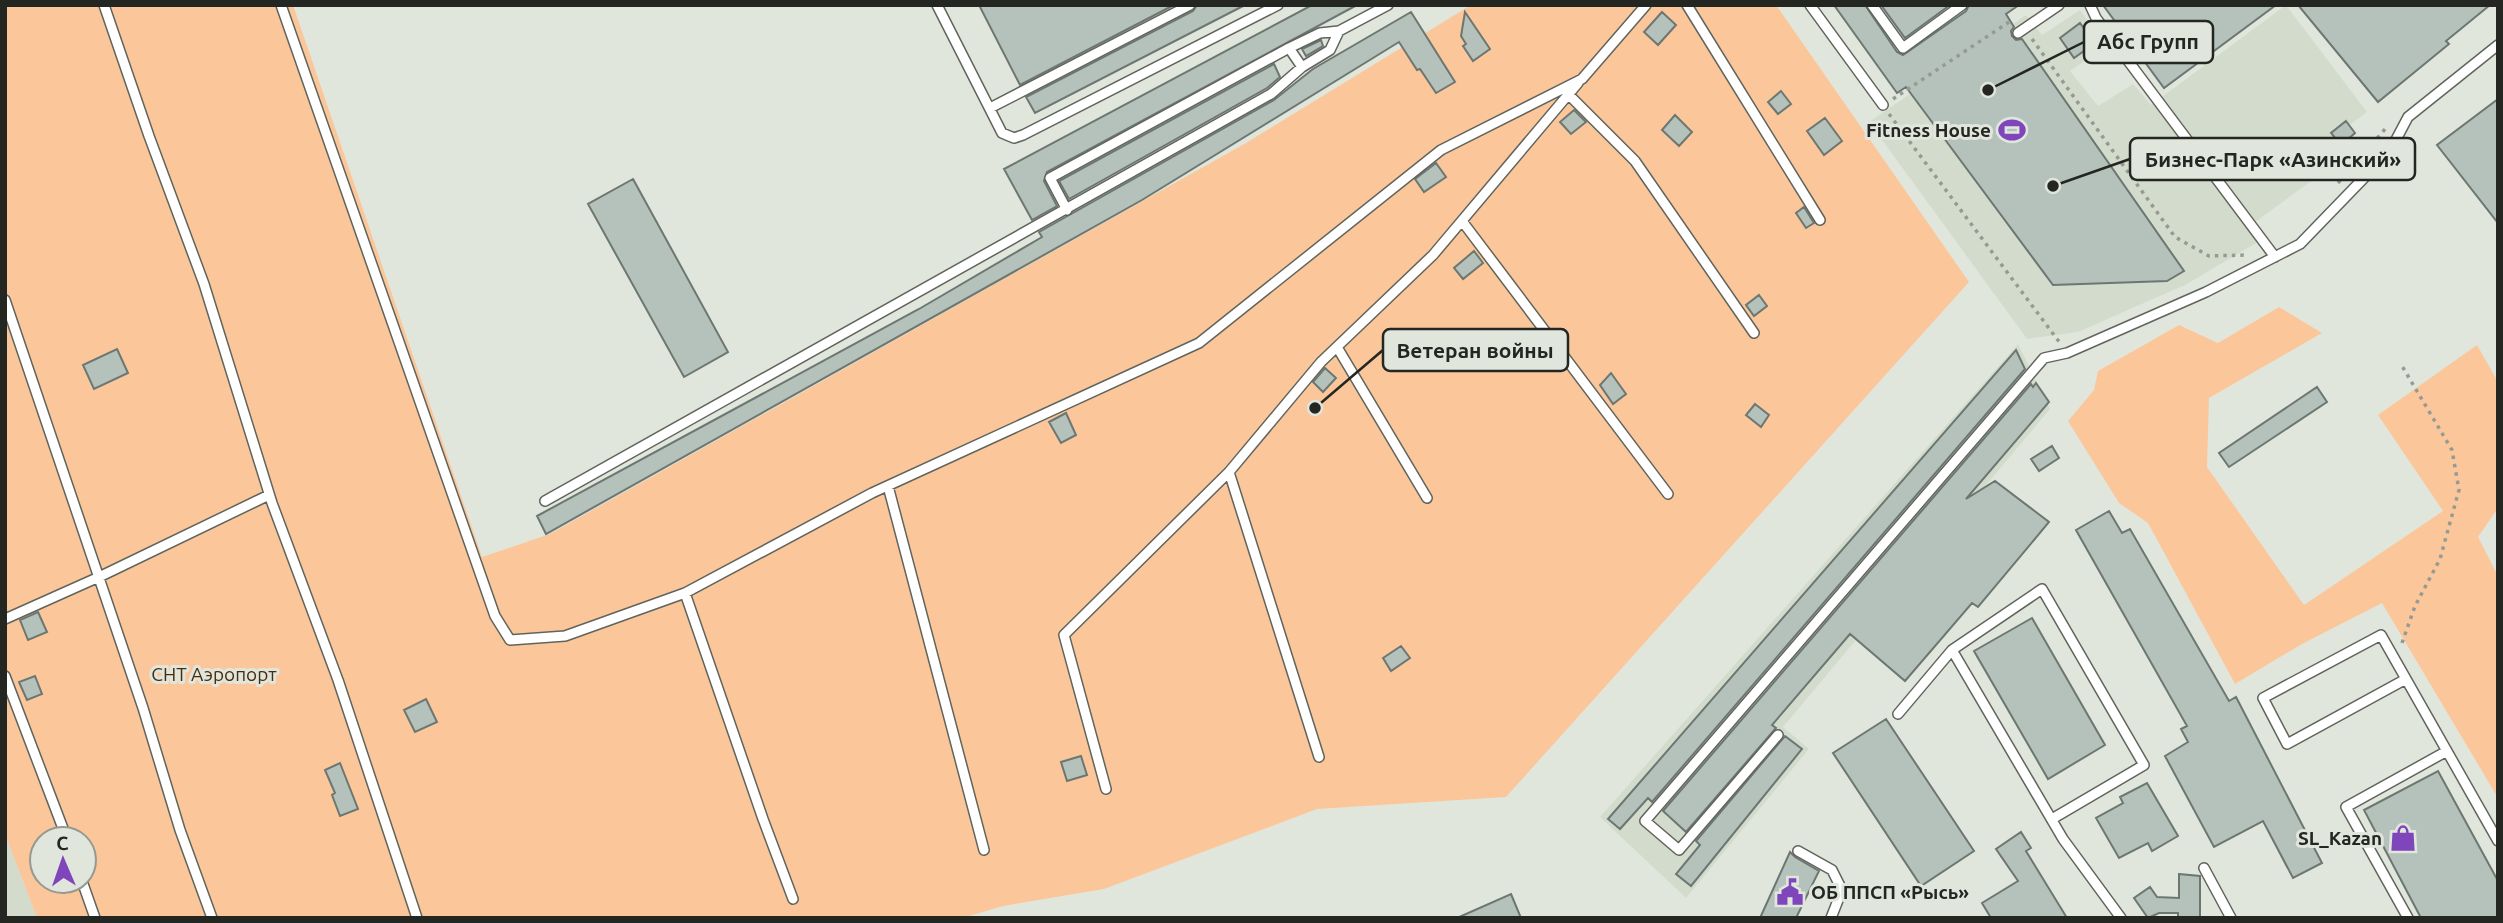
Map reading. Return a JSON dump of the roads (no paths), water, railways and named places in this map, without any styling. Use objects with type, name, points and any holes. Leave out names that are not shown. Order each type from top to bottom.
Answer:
[{"type":"lane","points":[[104,5],[204,284],[269,495],[338,680],[417,918]]},
{"type":"lane","points":[[282,5],[495,616],[510,639],[565,636],[685,593],[888,486],[1199,343],[1441,150],[1582,79]]},
{"type":"lane","points":[[937,5],[1002,132],[1010,137],[1019,137],[1278,5]]},
{"type":"lane","points":[[990,108],[1190,5]]},
{"type":"lane","points":[[1067,210],[1051,178],[1289,48],[1320,33],[1339,31],[1388,5]]},
{"type":"lane","points":[[1106,789],[1064,635],[1229,472],[1321,362],[1433,255],[1646,5]]},
{"type":"lane","points":[[1687,5],[1820,220]]},
{"type":"lane","points":[[1810,5],[1883,105]]},
{"type":"lane","points":[[1872,5],[1903,48],[1962,5]]},
{"type":"lane","points":[[2021,31],[2059,5]]},
{"type":"lane","points":[[2091,5],[2096,18],[2273,253]]},
{"type":"lane","points":[[545,501],[1271,94],[1302,67],[1330,50],[1339,31]]},
{"type":"lane","points":[[1778,735],[1679,850],[1645,821],[2045,358],[2067,353],[2206,292],[2273,253],[2300,244],[2390,151],[2408,117],[2498,45]]},
{"type":"lane","points":[[1289,48],[1302,67]]},
{"type":"lane","points":[[1569,94],[1636,161],[1754,333]]},
{"type":"lane","points":[[1462,220],[1668,495]]},
{"type":"lane","points":[[5,300],[143,708],[180,830],[212,918]]},
{"type":"lane","points":[[1337,347],[1427,498]]},
{"type":"lane","points":[[1229,472],[1318,757]]},
{"type":"lane","points":[[888,486],[984,850]]},
{"type":"lane","points":[[5,619],[269,495]]},
{"type":"lane","points":[[1898,714],[1952,650],[2042,589],[2144,765],[2052,819]]},
{"type":"lane","points":[[685,593],[793,899]]},
{"type":"lane","points":[[2406,680],[2287,744],[2263,698],[2381,635],[2498,841]]},
{"type":"lane","points":[[1952,650],[2063,839],[2122,918]]},
{"type":"lane","points":[[5,676],[62,825]]},
{"type":"lane","points":[[2408,918],[2346,807],[2447,751]]},
{"type":"lane","points":[[1798,851],[1832,870],[1842,890],[1831,918]]},
{"type":"lane","points":[[2204,869],[2231,918]]},
{"type":"lane","points":[[87,895],[95,918]]},
{"type":"place","name":"Абс Групп","points":[[1988,90]]},
{"type":"place","name":"Fitness House","points":[[2012,130]]},
{"type":"place","name":"Бизнес-Парк «Азинский»","points":[[2053,186]]},
{"type":"place","name":"Ветеран войны","points":[[1315,408]]},
{"type":"place","name":"SL_Kazan","points":[[2403,838]]},
{"type":"place","name":"ОБ ППСП «Рысь»","points":[[1790,892]]},
{"type":"park label","name":"СНТ Аэропорт","points":[[214,674]]}]
